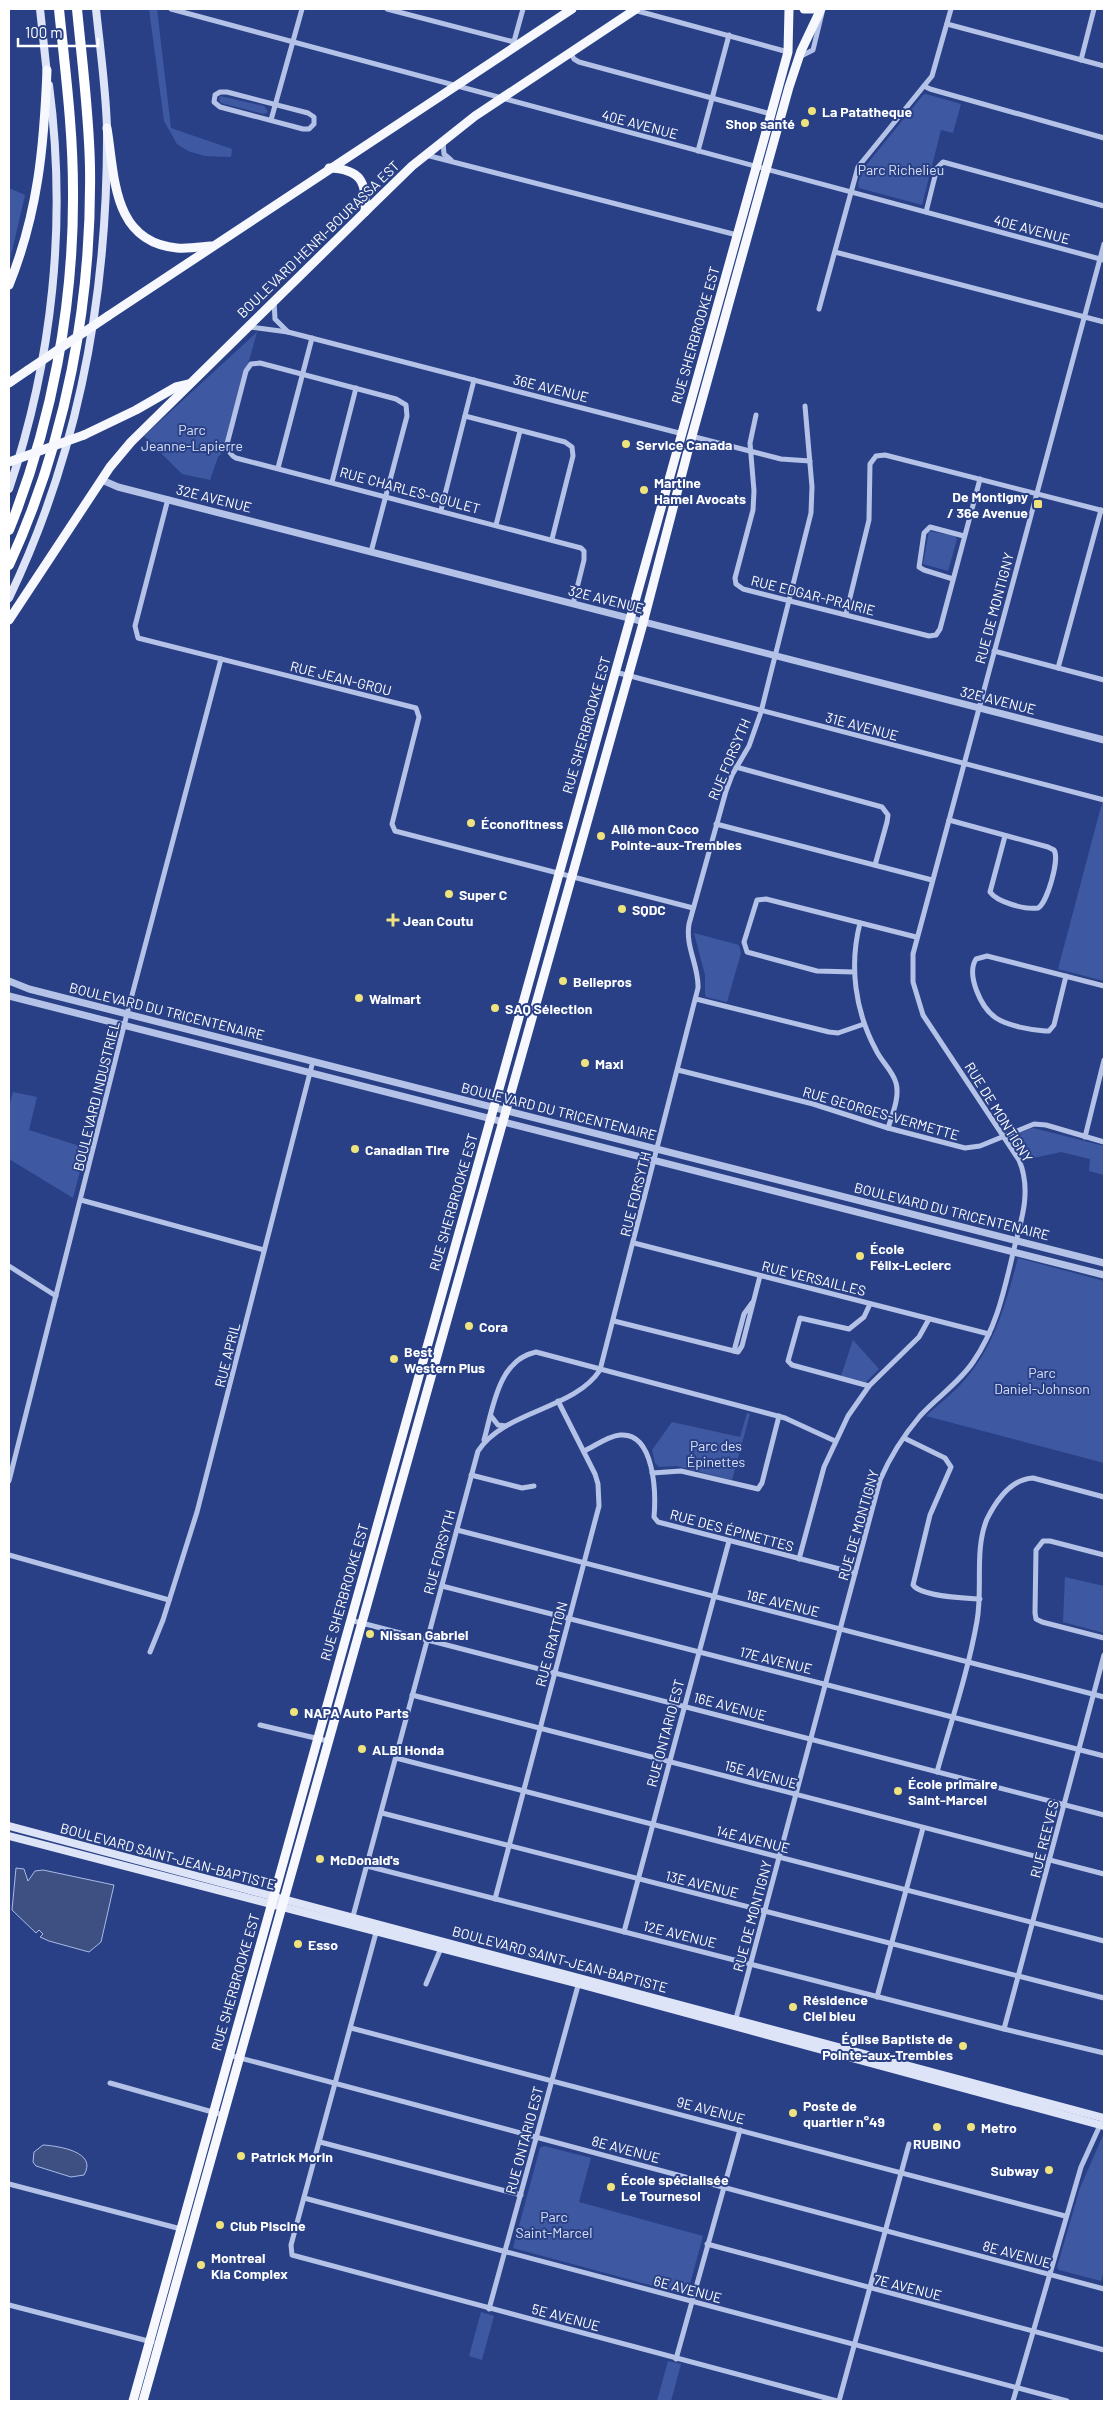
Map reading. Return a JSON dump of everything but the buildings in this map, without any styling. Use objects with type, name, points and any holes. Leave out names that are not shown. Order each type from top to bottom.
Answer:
[{"type":"highway","points":[[9,530],[34,456],[49,402],[61,340],[69,276],[73,177],[59,9]]},
{"type":"highway","points":[[9,564],[32,509],[54,440],[71,372],[83,295],[88,238],[90,160],[77,9]]},
{"type":"main road","points":[[9,489],[24,443],[38,387],[53,285],[57,227],[55,127],[40,9]]},
{"type":"main road","points":[[96,9],[107,128],[118,200],[124,216],[135,229],[152,241],[172,247],[214,245]]},
{"type":"main road","points":[[9,383],[329,168],[572,9]]},
{"type":"main road","name":"BOULEVARD HENRI-BOURASSA EST","points":[[9,462],[84,435],[141,407],[176,387],[189,384],[426,155],[501,98],[571,54],[634,9]]},
{"type":"main road","name":"RUE SHERBROOKE EST","points":[[133,2401],[681,433],[772,114],[788,52],[789,9]]},
{"type":"main road","points":[[804,9],[815,9]]},
{"type":"main road","name":"RUE SHERBROOKE EST","points":[[143,2401],[504,1122],[644,621],[692,436],[798,58],[822,9]]},
{"type":"main road","points":[[9,285],[27,233],[39,180],[44,140],[47,70]]},
{"type":"main road","points":[[9,598],[33,544],[58,478],[84,378],[100,278],[107,128]]},
{"type":"main road","points":[[329,168],[347,170],[358,177],[365,189],[365,212]]},
{"type":"main road","points":[[9,620],[102,480],[132,442],[189,384]]},
{"type":"main road","points":[[592,753],[605,758]]},
{"type":"main road","points":[[576,810],[590,813]]},
{"type":"main road","points":[[540,940],[551,951]]},
{"type":"main road","points":[[521,1010],[530,1024]]},
{"type":"main road","points":[[450,1263],[463,1267]]},
{"type":"main road","points":[[437,1310],[450,1314]]},
{"type":"main road","points":[[402,1432],[415,1436]]},
{"type":"main road","points":[[389,1480],[402,1483]]},
{"type":"main road","points":[[339,1658],[351,1662]]},
{"type":"main road","points":[[330,1693],[341,1696]]},
{"type":"main road","points":[[300,1797],[312,1800]]},
{"type":"main road","name":"BOULEVARD SAINT-JEAN-BAPTISTE","points":[[9,1826],[168,1869],[272,1901]]},
{"type":"main road","name":"BOULEVARD SAINT-JEAN-BAPTISTE","points":[[9,1836],[166,1878],[352,1921],[1103,2122]]},
{"type":"main road","points":[[44,1845],[47,1836]]},
{"type":"main road","points":[[140,1871],[143,1862]]},
{"type":"main road","points":[[166,1878],[168,1869]]},
{"type":"main road","points":[[248,1986],[259,1990]]},
{"type":"main road","points":[[204,2146],[214,2147]]},
{"type":"main road","points":[[198,2169],[208,2172]]},
{"type":"main road","points":[[181,2229],[192,2232]]},
{"type":"street","name":"40E AVENUE","points":[[171,9],[1102,259]]},
{"type":"street","points":[[271,120],[302,9]]},
{"type":"street","points":[[387,9],[513,46],[523,9]]},
{"type":"street","points":[[634,9],[788,52]]},
{"type":"street","points":[[819,309],[850,192],[861,161],[924,86],[934,71],[951,9]]},
{"type":"street","points":[[1081,60],[1094,9]]},
{"type":"street","points":[[948,24],[1104,66]]},
{"type":"street","points":[[698,151],[729,35]]},
{"type":"street","points":[[571,54],[577,61],[772,114]]},
{"type":"street","points":[[924,86],[930,90],[1104,138]]},
{"type":"street","points":[[227,92],[276,105],[308,113],[314,117],[314,124],[309,129],[303,129],[220,107],[214,102],[215,95],[227,92]]},
{"type":"street","points":[[443,142],[444,154],[451,160]]},
{"type":"street","points":[[426,155],[737,235]]},
{"type":"street","points":[[926,212],[937,168],[943,162],[1104,206]]},
{"type":"street","name":"RUE DE MONTIGNY","points":[[735,2022],[880,1480],[893,1454],[921,1415],[950,1389],[973,1363],[989,1334],[1002,1302],[1025,1200],[1025,1180],[1019,1160],[923,1015],[913,982],[916,937],[1084,317],[1102,259],[1104,244]]},
{"type":"street","points":[[835,252],[1104,322]]},
{"type":"street","points":[[274,301],[275,319],[288,332]]},
{"type":"street","name":"36E AVENUE","points":[[247,327],[288,332],[781,459],[810,461]]},
{"type":"street","points":[[278,468],[312,338]]},
{"type":"street","name":"RUE CHARLES-GOULET","points":[[303,375],[260,363],[251,364],[246,371],[227,444],[229,453],[236,458],[577,546],[584,551],[584,560],[573,604]]},
{"type":"street","points":[[303,375],[396,399],[406,404],[407,416],[371,552]]},
{"type":"street","points":[[441,510],[474,380]]},
{"type":"street","points":[[332,482],[356,388]]},
{"type":"street","name":"RUE FORSYTH","points":[[352,1921],[475,1458],[484,1443],[494,1434],[586,1386],[600,1370],[696,999],[698,973],[687,934],[693,908],[726,791],[736,768],[749,746],[761,712],[811,513],[812,486],[805,406]]},
{"type":"street","points":[[465,416],[565,442],[572,447],[573,456],[552,539]]},
{"type":"street","name":"RUE EDGAR-PRAIRIE","points":[[756,416],[750,442],[754,505],[735,581],[743,589],[929,636],[936,635],[953,579]]},
{"type":"street","points":[[496,525],[520,431]]},
{"type":"street","points":[[846,614],[869,520],[872,459],[880,454],[885,454],[1103,510],[1058,668]]},
{"type":"street","points":[[964,536],[930,527],[924,533],[919,567],[953,579],[980,479]]},
{"type":"street","name":"32E AVENUE","points":[[102,480],[115,486],[1104,740]]},
{"type":"street","name":"RUE JEAN-GROU","points":[[168,499],[135,626],[137,636],[141,639],[416,708],[419,717],[392,824],[395,831],[559,873]]},
{"type":"street","points":[[994,651],[1104,680]]},
{"type":"street","name":"BOULEVARD INDUSTRIEL","points":[[9,1481],[125,1024],[221,659]]},
{"type":"street","name":"31E AVENUE","points":[[615,672],[761,712],[1104,800]]},
{"type":"street","points":[[736,768],[882,807],[888,815],[875,865]]},
{"type":"street","points":[[949,820],[1048,847],[1056,853],[1056,860],[1045,899],[1038,908],[1028,908],[999,899],[990,892],[1004,836]]},
{"type":"street","points":[[716,824],[932,880]]},
{"type":"street","points":[[559,873],[693,908]]},
{"type":"street","points":[[854,972],[816,971],[751,953],[744,949],[744,942],[755,904],[760,898],[916,937]]},
{"type":"street","points":[[860,923],[856,939],[854,972],[858,1004],[876,1052],[896,1083],[896,1099],[888,1128]]},
{"type":"street","points":[[1066,976],[1054,1025],[1049,1031],[1045,1031],[1003,1021],[994,1016],[976,989],[972,968],[976,959],[987,956],[1066,976],[1104,986]]},
{"type":"street","name":"BOULEVARD DU TRICENTENAIRE","points":[[9,981],[29,989],[506,1112],[1104,1263]]},
{"type":"street","name":"BOULEVARD DU TRICENTENAIRE","points":[[9,996],[125,1024],[310,1073],[1104,1275]]},
{"type":"street","points":[[696,999],[829,1032],[838,1033],[864,1024]]},
{"type":"street","points":[[1085,1137],[1104,1060]]},
{"type":"street","name":"RUE APRIL","points":[[150,1652],[169,1600],[219,1433],[313,1061]]},
{"type":"street","name":"RUE GEORGES-VERMETTE","points":[[678,1070],[813,1104],[888,1128],[965,1148],[980,1146],[1028,1125],[1040,1124],[1104,1142]]},
{"type":"street","points":[[81,1200],[264,1250]]},
{"type":"street","name":"RUE VERSAILLES","points":[[634,1243],[989,1334]]},
{"type":"street","points":[[1082,1269],[1084,1258]]},
{"type":"street","points":[[9,1266],[56,1296]]},
{"type":"street","points":[[614,1321],[738,1352],[742,1349],[760,1276]]},
{"type":"street","points":[[869,1386],[792,1366],[788,1361],[800,1318],[849,1329],[864,1317],[870,1304]]},
{"type":"street","points":[[799,1559],[816,1492],[835,1441],[848,1416],[869,1386],[915,1342],[928,1319]]},
{"type":"street","points":[[484,1443],[503,1378],[511,1364],[525,1354],[536,1352],[779,1416],[835,1441]]},
{"type":"street","name":"RUE GRATTON","points":[[495,1899],[597,1517],[599,1495],[595,1474],[558,1401]]},
{"type":"street","points":[[491,1416],[498,1425],[508,1426]]},
{"type":"street","points":[[652,1473],[681,1471],[758,1489],[762,1483],[779,1416]]},
{"type":"street","name":"RUE DES ÉPINETTES","points":[[584,1452],[613,1437],[631,1436],[644,1446],[652,1473],[655,1520],[855,1573]]},
{"type":"street","points":[[904,1438],[945,1458],[951,1467],[950,1474],[936,1497],[930,1515],[913,1585],[915,1588],[929,1593],[980,1599]]},
{"type":"street","points":[[471,1475],[522,1488],[534,1486]]},
{"type":"street","points":[[937,1772],[967,1662],[980,1599],[981,1547],[988,1519],[1006,1491],[1017,1482],[1033,1478],[1104,1497]]},
{"type":"street","name":"18E AVENUE","points":[[457,1530],[1104,1697]]},
{"type":"street","name":"RUE ONTARIO EST","points":[[624,1932],[729,1541]]},
{"type":"street","points":[[1104,1555],[1050,1541],[1042,1541],[1036,1550],[1035,1616],[1042,1622],[1104,1638]]},
{"type":"street","points":[[9,1555],[169,1600]]},
{"type":"street","name":"17E AVENUE","points":[[442,1586],[1104,1756]]},
{"type":"street","name":"16E AVENUE","points":[[350,1620],[1104,1815]]},
{"type":"street","name":"RUE REEVES","points":[[1004,2029],[1034,1923],[1104,1654]]},
{"type":"street","name":"15E AVENUE","points":[[412,1695],[1104,1874]]},
{"type":"street","points":[[260,1725],[328,1741]]},
{"type":"street","name":"14E AVENUE","points":[[396,1758],[1104,1941]]},
{"type":"street","name":"13E AVENUE","points":[[382,1813],[1104,1998]]},
{"type":"street","points":[[878,1997],[923,1828]]},
{"type":"street","name":"12E AVENUE","points":[[367,1866],[1104,2053]]},
{"type":"street","points":[[304,2198],[378,1928]]},
{"type":"street","points":[[426,1984],[442,1945]]},
{"type":"street","name":"RUE ONTARIO EST","points":[[489,2309],[579,1981]]},
{"type":"street","name":"9E AVENUE","points":[[351,2028],[1065,2216]]},
{"type":"street","name":"8E AVENUE","points":[[229,2055],[1104,2289]]},
{"type":"street","points":[[110,2083],[223,2116]]},
{"type":"street","points":[[1014,2401],[1048,2274],[1080,2167],[1103,2122]]},
{"type":"street","points":[[676,2358],[740,2130]]},
{"type":"street","points":[[320,2142],[521,2195]]},
{"type":"street","points":[[838,2401],[909,2144]]},
{"type":"street","points":[[9,2184],[181,2229]]},
{"type":"street","name":"6E AVENUE","points":[[304,2198],[1066,2401]]},
{"type":"street","name":"5E AVENUE","points":[[304,2198],[290,2252],[295,2257],[838,2401]]},
{"type":"street","name":"7E AVENUE","points":[[707,2244],[869,2289],[1104,2350]]},
{"type":"street","points":[[9,2305],[160,2344]]},
{"type":"green space","points":[[149,9],[157,9],[171,128],[232,149],[231,157],[205,156],[188,151],[177,144],[164,121]]},
{"type":"green space","name":"Parc Richelieu","points":[[926,94],[961,104],[953,133],[941,130],[922,205],[859,188],[858,183],[863,169],[923,95]]},
{"type":"green space","points":[[220,96],[264,106],[268,112],[264,114],[221,103],[219,100]]},
{"type":"green space","points":[[9,188],[25,195],[9,264]]},
{"type":"green space","name":"Parc Jeanne-Lapierre","points":[[257,332],[224,451],[218,457],[210,480],[182,474],[144,436]]},
{"type":"green space","points":[[929,531],[955,536],[957,539],[948,571],[923,564]]},
{"type":"green space","points":[[1102,803],[1104,804],[1104,981],[1058,969]]},
{"type":"green space","points":[[694,933],[739,945],[741,953],[727,1002],[706,997],[705,975]]},
{"type":"green space","points":[[13,1092],[37,1097],[29,1130],[86,1148],[73,1198],[9,1159],[9,1107]]},
{"type":"green space","points":[[1033,1128],[1104,1146],[1104,1175],[1089,1171],[1090,1159],[1061,1152],[1024,1160],[1011,1136]]},
{"type":"green space","name":"Parc Daniel-Johnson","points":[[1018,1258],[1104,1281],[1104,1463],[926,1416],[963,1382],[983,1354],[1004,1308]]},
{"type":"green space","points":[[853,1340],[879,1369],[866,1382],[841,1376]]},
{"type":"green space","name":"Parc des Épinettes","points":[[747,1413],[750,1414],[732,1480],[677,1466],[659,1467],[655,1463],[652,1450],[672,1422],[740,1437]]},
{"type":"green space","points":[[1065,1577],[1104,1586],[1104,1633],[1063,1622]]},
{"type":"green space","points":[[1104,2133],[1104,2270],[1101,2281],[1059,2270],[1057,2267],[1080,2188]]},
{"type":"green space","name":"Parc Saint-Marcel","points":[[544,2146],[591,2158],[579,2202],[703,2236],[687,2295],[513,2248],[540,2148]]},
{"type":"green space","points":[[481,2312],[494,2316],[482,2360],[469,2356]]},
{"type":"green space","points":[[668,2361],[681,2364],[671,2401],[657,2401]]},
{"type":"shaded area","points":[[16,1868],[24,1869],[28,1881],[35,1871],[43,1870],[114,1885],[101,1942],[89,1952],[40,1937],[43,1934],[39,1930],[36,1933],[12,1910]]},
{"type":"shaded area","points":[[43,2145],[67,2149],[81,2156],[86,2161],[87,2167],[84,2175],[71,2177],[36,2166],[33,2162],[34,2152]]},
{"type":"place","name":"La Patatheque","points":[[812,111]]},
{"type":"place","name":"Shop santé","points":[[805,123]]},
{"type":"place","name":"Service Canada","points":[[626,444]]},
{"type":"place","name":"Martine Hamel Avocats","points":[[644,490]]},
{"type":"place","name":"De Montigny / 36e Avenue","points":[[1038,504]]},
{"type":"place","name":"Éconofitness","points":[[471,823]]},
{"type":"place","name":"Allô mon Coco Pointe-aux-Trembles","points":[[601,836]]},
{"type":"place","name":"Super C","points":[[449,894]]},
{"type":"place","name":"SQDC","points":[[622,909]]},
{"type":"place","name":"Jean Coutu","points":[[393,920]]},
{"type":"place","name":"Bellepros","points":[[563,981]]},
{"type":"place","name":"Walmart","points":[[359,998]]},
{"type":"place","name":"SAQ Sélection","points":[[495,1008]]},
{"type":"place","name":"Maxi","points":[[585,1063]]},
{"type":"place","name":"Canadian Tire","points":[[355,1149]]},
{"type":"place","name":"École Félix-Leclerc","points":[[860,1256]]},
{"type":"place","name":"Cora","points":[[469,1326]]},
{"type":"place","name":"Best Western Plus","points":[[394,1359]]},
{"type":"place","name":"Nissan Gabriel","points":[[370,1634]]},
{"type":"place","name":"NAPA Auto Parts","points":[[294,1712]]},
{"type":"place","name":"ALBI Honda","points":[[362,1749]]},
{"type":"place","name":"École primaire Saint-Marcel","points":[[898,1791]]},
{"type":"place","name":"McDonald's","points":[[320,1859]]},
{"type":"place","name":"Esso","points":[[298,1944]]},
{"type":"place","name":"Résidence Ciel bleu","points":[[793,2007]]},
{"type":"place","name":"Église Baptiste de Pointe-aux-Trembles","points":[[963,2046]]},
{"type":"place","name":"Poste de quartier n°49","points":[[793,2113]]},
{"type":"place","name":"RUBINO","points":[[937,2127]]},
{"type":"place","name":"Metro","points":[[971,2127]]},
{"type":"place","name":"Patrick Morin","points":[[241,2156]]},
{"type":"place","name":"Subway","points":[[1049,2170]]},
{"type":"place","name":"École spécialisée Le Tournesol","points":[[611,2187]]},
{"type":"place","name":"Club Piscine","points":[[220,2225]]},
{"type":"place","name":"Montreal Kia Complex","points":[[201,2265]]}]
